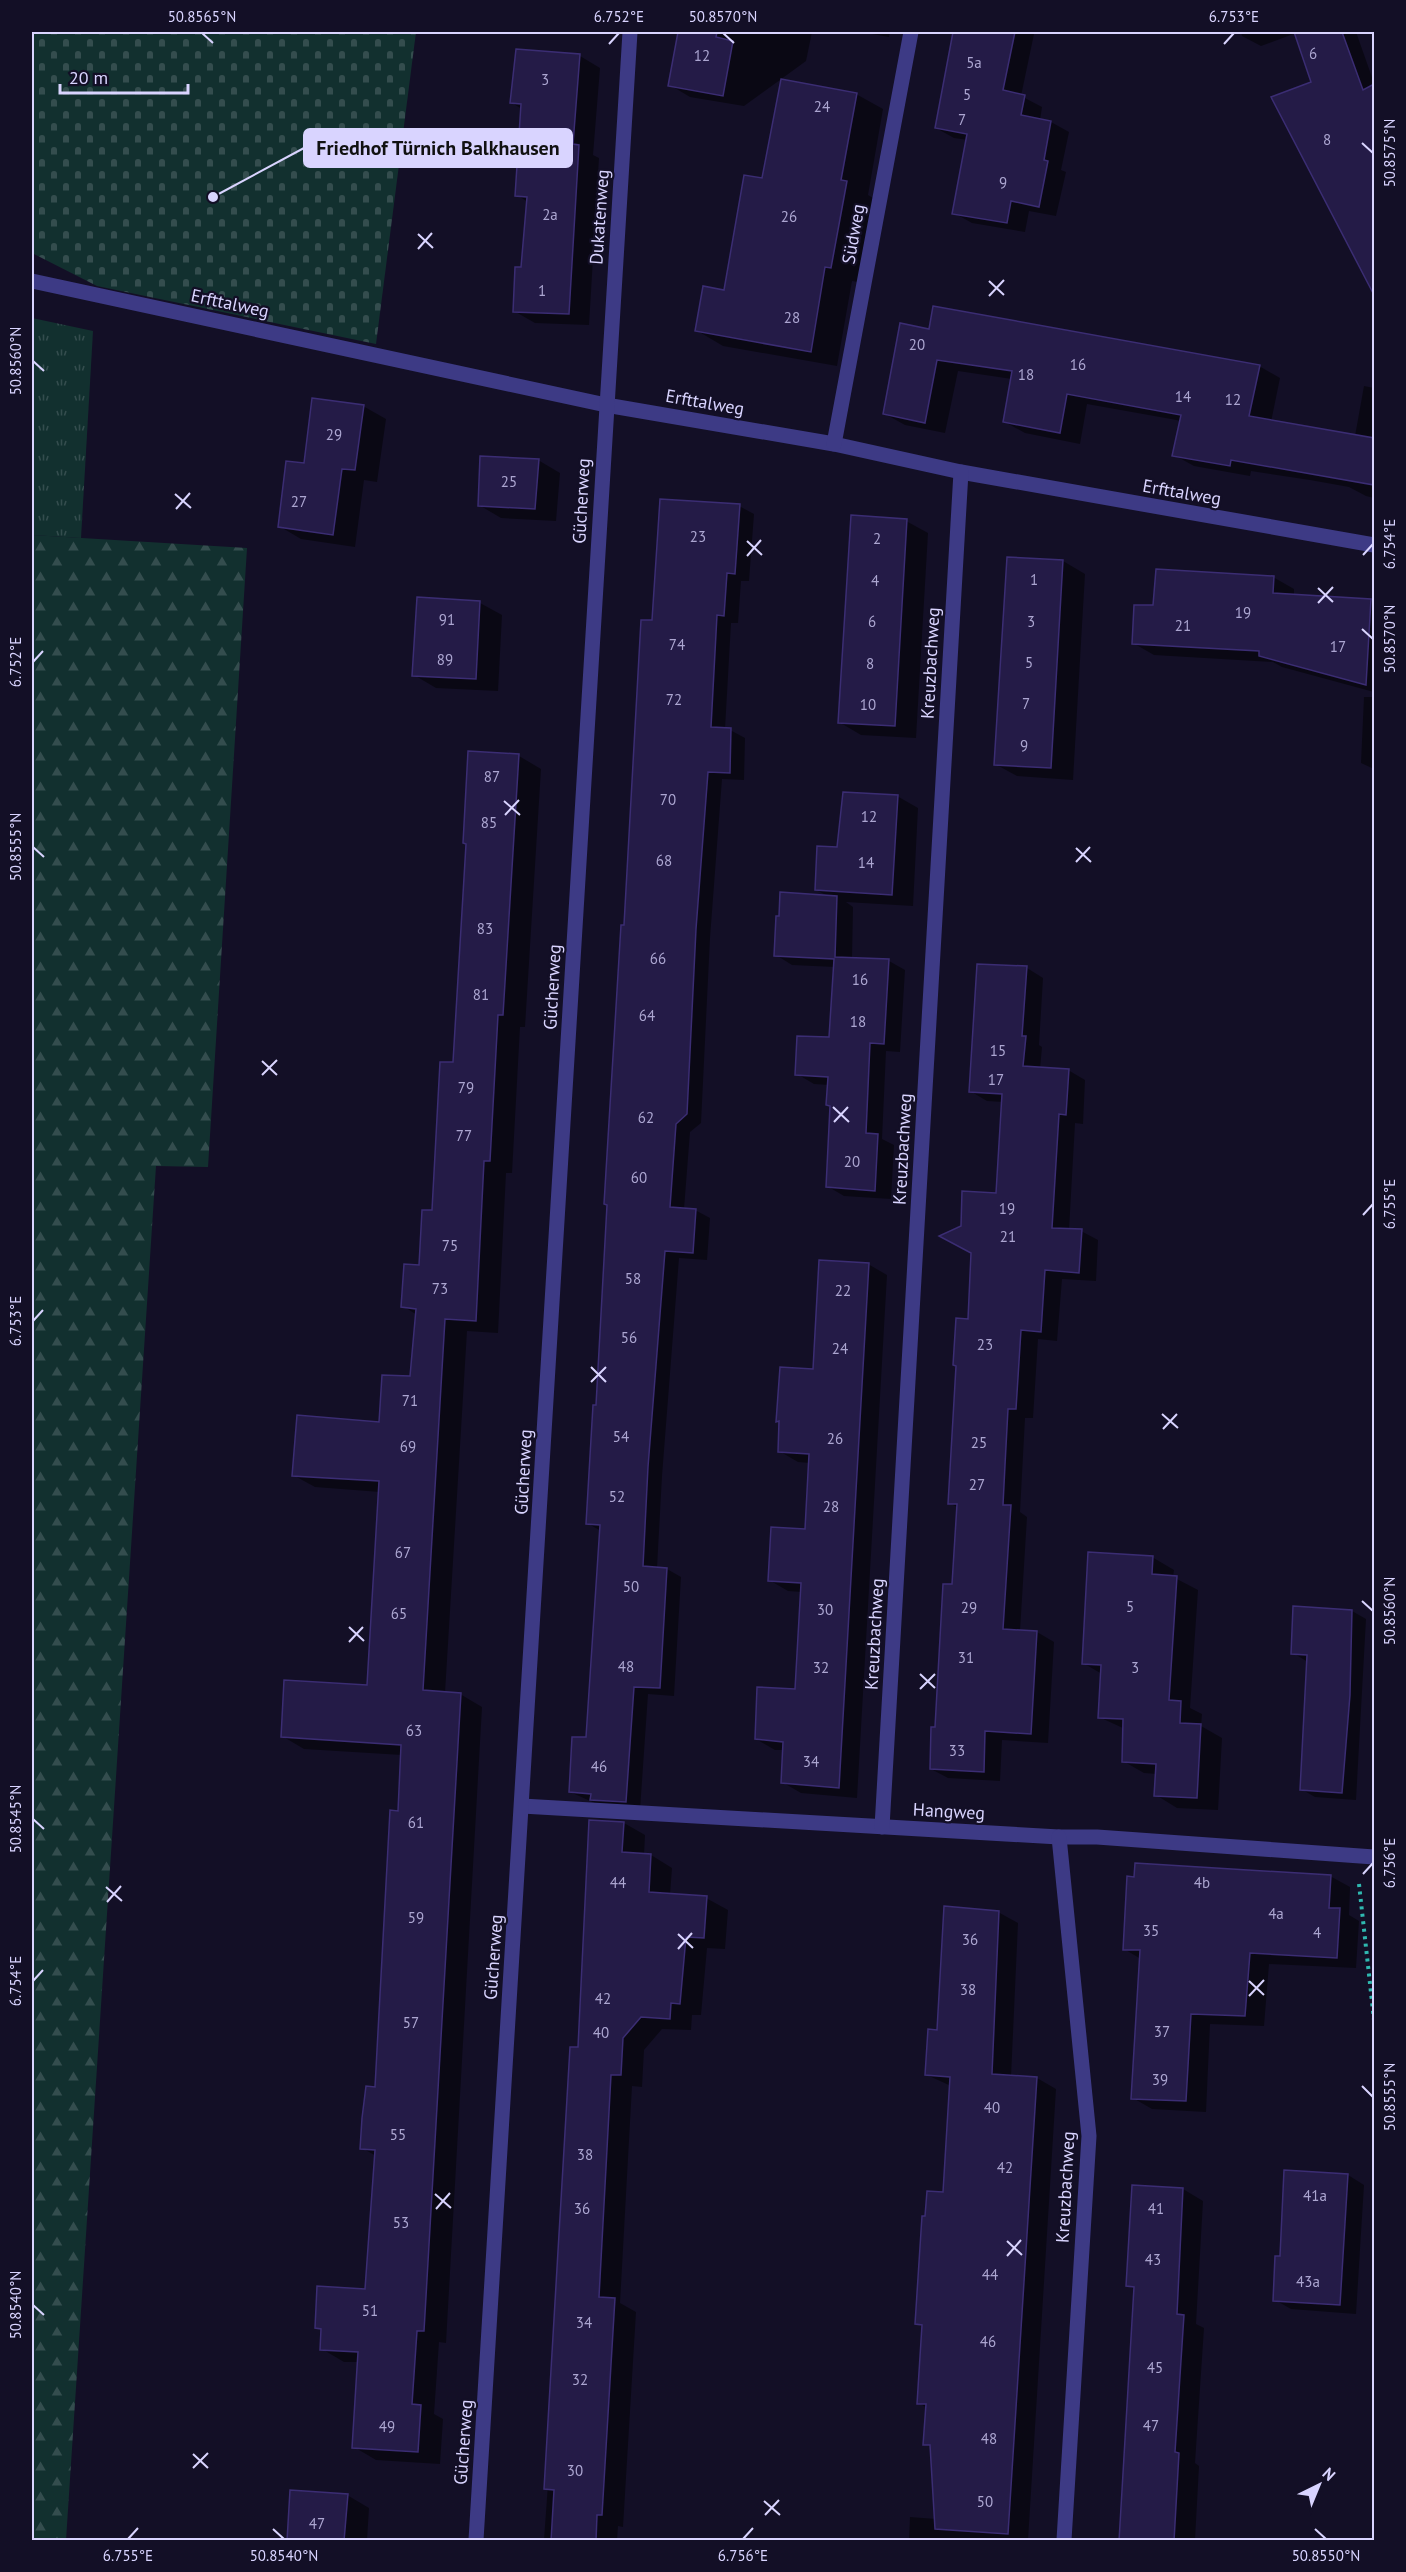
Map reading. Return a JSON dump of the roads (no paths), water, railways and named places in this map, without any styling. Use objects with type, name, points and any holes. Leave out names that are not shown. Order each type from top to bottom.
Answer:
[{"type":"street","name":"Dukatenweg","points":[[606,405],[630,32]]},
{"type":"street","name":"Südweg","points":[[834,444],[911,32]]},
{"type":"street","name":"Erfttalweg","points":[[32,281],[606,405],[834,444],[961,472],[1374,545]]},
{"type":"street","name":"Gücherweg","points":[[476,2541],[606,405]]},
{"type":"street","name":"Kreuzbachweg","points":[[882,1827],[961,472]]},
{"type":"street","name":"Hangweg","points":[[522,1806],[1059,1837],[1097,1837],[1374,1857]]},
{"type":"street","name":"Kreuzbachweg","points":[[1059,1837],[1089,2136],[1064,2541]]},
{"type":"place","name":"Friedhof Türnich Balkhausen","points":[[213,197]]}]
